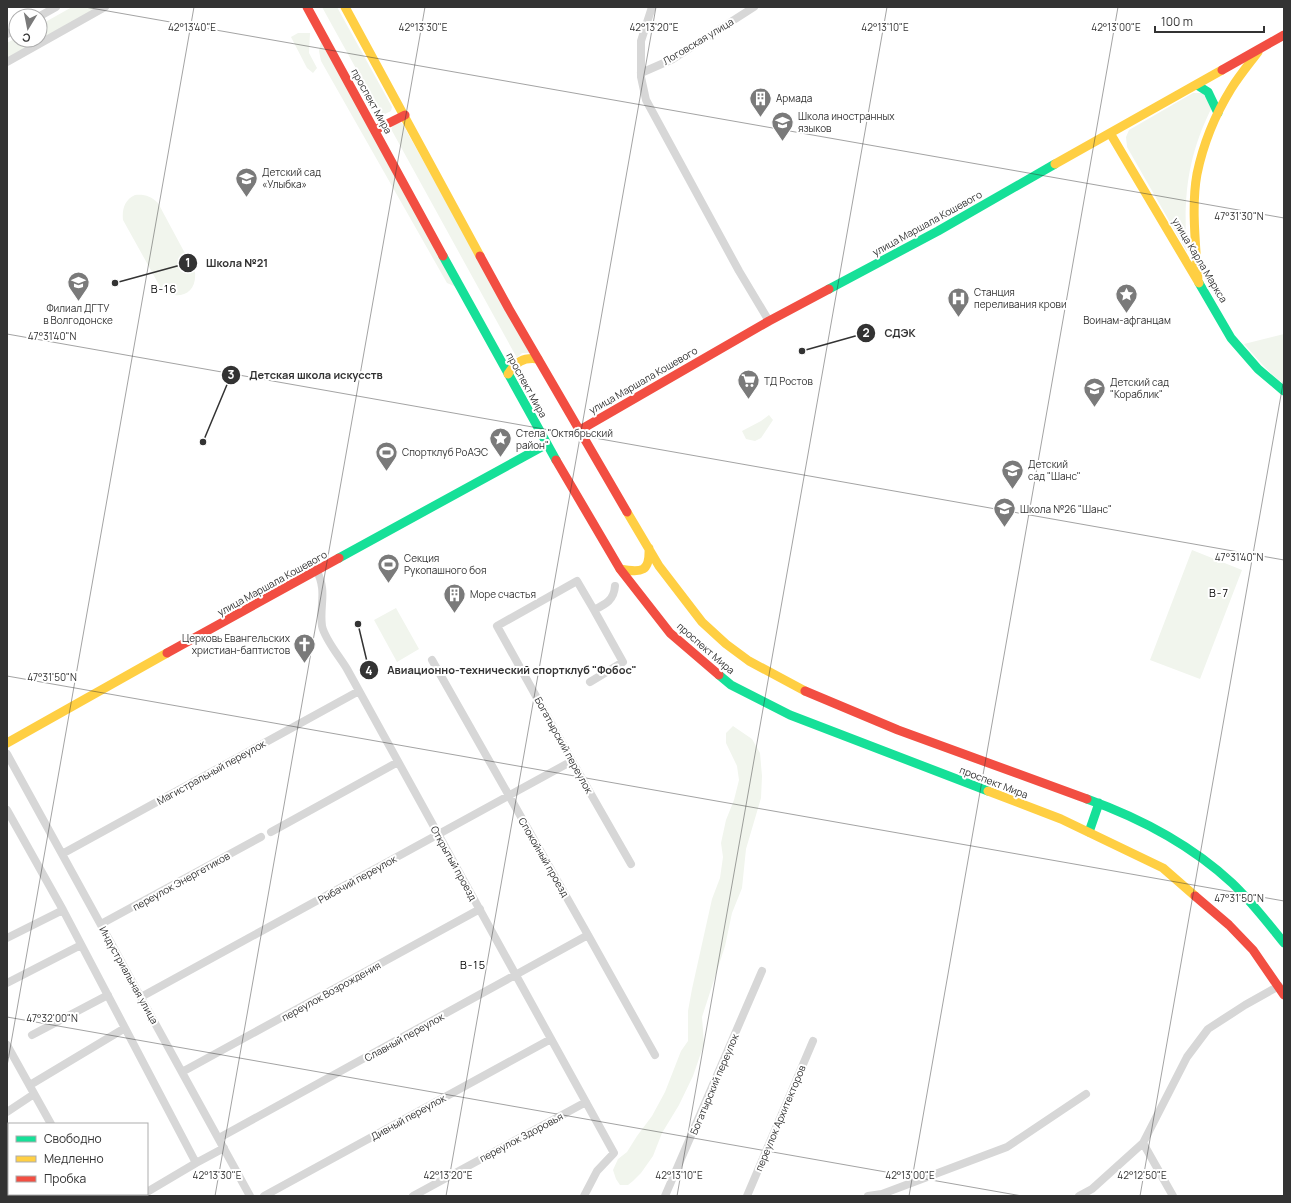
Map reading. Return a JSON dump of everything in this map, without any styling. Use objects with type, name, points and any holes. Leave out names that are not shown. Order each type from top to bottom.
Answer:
[{"type":"street","points":[[7,62],[105,7]]},
{"type":"street","name":"проспект Мира","points":[[307,7],[508,374],[620,569],[670,633],[731,685],[790,715],[1061,819],[1163,868],[1229,925],[1253,950],[1284,995]]},
{"type":"street","name":"проспект Мира","points":[[345,7],[405,115],[508,309],[659,566],[702,622],[726,644],[749,661],[805,691],[898,730],[1099,803],[1154,828],[1196,853],[1232,883],[1258,911],[1284,943]]},
{"type":"street","points":[[652,7],[641,40],[641,73],[646,100],[739,271],[769,321]]},
{"type":"street","name":"Логовская улица","points":[[641,73],[673,59],[754,7]]},
{"type":"street","name":"улица Маршала Кошевого","points":[[581,431],[769,321],[938,231],[1198,86],[1258,52],[1284,35]]},
{"type":"street","points":[[1284,39],[1258,52],[1231,89],[1218,113],[1204,148],[1197,175],[1194,218],[1198,280],[1231,338],[1258,369],[1284,391]]},
{"type":"street","points":[[1198,86],[1208,92],[1218,113]]},
{"type":"street","points":[[375,130],[405,115]]},
{"type":"street","points":[[581,431],[821,296],[939,233],[1112,134]]},
{"type":"street","name":"улица Карла Маркса","points":[[1112,134],[1198,280],[1233,336],[1259,367],[1284,388]]},
{"type":"street","points":[[508,374],[517,361],[528,357],[538,359]]},
{"type":"street","name":"улица Маршала Кошевого","points":[[7,743],[131,672],[547,443]]},
{"type":"street","points":[[620,569],[634,572],[642,571],[649,562],[649,548]]},
{"type":"street","name":"улица Маршала Кошевого","points":[[7,739],[124,673],[316,570]]},
{"type":"street","name":"Открытый проезд","points":[[316,570],[323,593],[322,628],[326,638],[360,691],[614,1153],[598,1171],[584,1196]]},
{"type":"street","name":"Богатырский переулок","points":[[594,610],[577,581],[497,626],[631,864]]},
{"type":"street","points":[[590,682],[623,662],[594,610],[608,602],[614,594],[616,586]]},
{"type":"street","name":"Спокойный проезд","points":[[432,660],[655,1055]]},
{"type":"street","name":"Магистральный переулок","points":[[62,854],[360,691]]},
{"type":"street","name":"Индустриальная улица","points":[[7,754],[250,1196]]},
{"type":"street","name":"Рыбачий переулок","points":[[141,997],[572,761]]},
{"type":"street","points":[[271,832],[398,762]]},
{"type":"street","points":[[1089,832],[1099,803]]},
{"type":"street","points":[[7,810],[63,910],[196,1163]]},
{"type":"street","name":"переулок Энергетиков","points":[[101,924],[261,837]]},
{"type":"street","name":"переулок Возрождения","points":[[182,1072],[480,909]]},
{"type":"street","points":[[7,938],[63,910]]},
{"type":"street","name":"Славный переулок","points":[[219,1138],[588,935]]},
{"type":"street","points":[[7,983],[81,945]]},
{"type":"street","name":"Богатырский переулок","points":[[665,1196],[762,971]]},
{"type":"street","points":[[1079,1196],[1094,1193],[1143,1143],[1187,1057],[1208,1029],[1245,1005],[1279,986]]},
{"type":"street","points":[[32,1035],[108,995]]},
{"type":"street","points":[[30,1085],[125,1028]]},
{"type":"street","name":"Дивный переулок","points":[[264,1196],[551,1039]]},
{"type":"street","name":"переулок Архитекторов","points":[[747,1196],[813,1041]]},
{"type":"street","points":[[7,1045],[50,1123]]},
{"type":"street","points":[[7,1112],[34,1094]]},
{"type":"street","points":[[868,1196],[882,1194],[1007,1147],[1086,1094]]},
{"type":"street","name":"переулок Здоровья","points":[[413,1196],[586,1102]]},
{"type":"street","points":[[1143,1143],[1172,1196]]},
{"type":"street","points":[[148,1191],[224,1148]]},
{"type":"shaded area","points":[[72,7],[99,7],[48,36],[48,20]]},
{"type":"shaded area","points":[[322,7],[337,7],[392,107],[391,111],[385,114],[380,112]]},
{"type":"shaded area","points":[[298,33],[310,33],[309,53],[317,68],[313,73],[307,68],[291,37]]},
{"type":"shaded area","points":[[321,42],[461,289],[447,283],[321,61],[319,51]]},
{"type":"shaded area","points":[[7,43],[8,48],[25,48],[7,58]]},
{"type":"shaded area","points":[[1193,93],[1202,93],[1207,99],[1211,109],[1197,144],[1188,179],[1186,214],[1187,252],[1127,147],[1126,137],[1129,130]]},
{"type":"shaded area","points":[[399,123],[402,123],[531,353],[522,353],[517,358],[391,129]]},
{"type":"shaded area","points":[[135,195],[147,196],[158,203],[195,272],[193,285],[190,290],[182,295],[163,292],[123,220],[124,206],[131,197]]},
{"type":"shaded area","points":[[1284,334],[1284,384],[1268,370],[1244,344]]},
{"type":"shaded area","points":[[769,415],[773,420],[761,438],[755,441],[746,439],[742,431]]},
{"type":"shaded area","points":[[1192,550],[1242,570],[1200,679],[1150,660]]},
{"type":"shaded area","points":[[396,608],[419,649],[397,662],[374,620]]},
{"type":"shaded area","points":[[733,726],[752,739],[760,753],[762,776],[761,798],[746,849],[742,888],[732,913],[725,946],[702,1017],[704,1044],[693,1076],[679,1105],[662,1133],[653,1156],[641,1173],[633,1181],[628,1185],[620,1185],[613,1170],[618,1159],[627,1152],[652,1116],[665,1092],[681,1051],[688,1041],[688,1011],[692,989],[712,899],[720,878],[723,857],[721,843],[726,820],[734,800],[739,780],[737,766],[726,743],[726,733]]},
{"type":"traffic: fast","points":[[1197,85],[1208,92],[1218,113]]},
{"type":"traffic: fast","points":[[829,289],[938,231],[1055,164]]},
{"type":"traffic: fast","points":[[443,256],[556,460]]},
{"type":"traffic: fast","points":[[1199,283],[1231,338],[1258,369],[1284,391]]},
{"type":"traffic: fast","points":[[339,558],[547,444]]},
{"type":"traffic: fast","points":[[719,675],[731,685],[790,715],[988,791]]},
{"type":"traffic: fast","points":[[1087,799],[1145,824],[1164,834],[1200,857],[1239,890],[1284,943]]},
{"type":"traffic: fast","points":[[1089,832],[1099,803]]},
{"type":"traffic: slow","points":[[345,7],[480,256]]},
{"type":"traffic: slow","points":[[1198,281],[1194,213],[1197,174],[1206,141],[1220,109],[1234,84],[1258,52]]},
{"type":"traffic: slow","points":[[1055,164],[1222,70]]},
{"type":"traffic: slow","points":[[1110,133],[1199,283]]},
{"type":"traffic: slow","points":[[508,374],[520,361],[538,359]]},
{"type":"traffic: slow","points":[[627,512],[659,566],[702,622],[726,644],[749,661],[805,691]]},
{"type":"traffic: slow","points":[[620,569],[634,571],[643,569],[648,562],[649,548]]},
{"type":"traffic: slow","points":[[7,743],[167,653]]},
{"type":"traffic: slow","points":[[988,791],[1061,819],[1163,868],[1195,896]]},
{"type":"traffic: jam","points":[[307,7],[443,256]]},
{"type":"traffic: jam","points":[[1222,70],[1284,35]]},
{"type":"traffic: jam","points":[[375,130],[405,115]]},
{"type":"traffic: jam","points":[[480,256],[509,309],[627,512]]},
{"type":"traffic: jam","points":[[580,430],[769,321],[829,289]]},
{"type":"traffic: jam","points":[[556,460],[620,569],[670,633],[719,675]]},
{"type":"traffic: jam","points":[[167,653],[339,558]]},
{"type":"traffic: jam","points":[[805,691],[898,730],[1087,799]]},
{"type":"traffic: jam","points":[[1195,896],[1229,925],[1253,950],[1284,995]]},
{"type":"place","name":"Армада","points":[[760,118]]},
{"type":"place","name":"Школа иностранных языков","points":[[783,142]]},
{"type":"place","name":"Детский сад «Улыбка»","points":[[246,198]]},
{"type":"place","name":"Школа №21","points":[[115,283]]},
{"type":"place","name":"Филиал ДГТУ в Волгодонске","points":[[78,302]]},
{"type":"place","name":"Воинам-афганцам","points":[[1127,314]]},
{"type":"place","name":"Станция переливания крови","points":[[958,318]]},
{"type":"place","name":"СДЭК","points":[[802,351]]},
{"type":"place","name":"ТД Ростов","points":[[748,400]]},
{"type":"place","name":"Детский сад \"Кораблик\"","points":[[1094,408]]},
{"type":"place","name":"Детская школа искусств","points":[[203,442]]},
{"type":"place","name":"Стела \"Октябрьский район\"","points":[[501,458]]},
{"type":"place","name":"Спортклуб РоАЭС","points":[[386,472]]},
{"type":"place","name":"Детский сад \"Шанс\"","points":[[1012,490]]},
{"type":"place","name":"Школа №26 \"Шанс\"","points":[[1004,528]]},
{"type":"place","name":"Секция Рукопашного боя","points":[[388,584]]},
{"type":"place","name":"Море счастья","points":[[455,614]]},
{"type":"place","name":"Авиационно-технический спортклуб \"Фобос\"","points":[[358,624]]},
{"type":"place","name":"Церковь Евангельских христиан-баптистов","points":[[305,664]]},
{"type":"district","name":"В-16","points":[[164,289]]},
{"type":"district","name":"В-7","points":[[1219,593]]},
{"type":"district","name":"В-15","points":[[473,965]]}]
